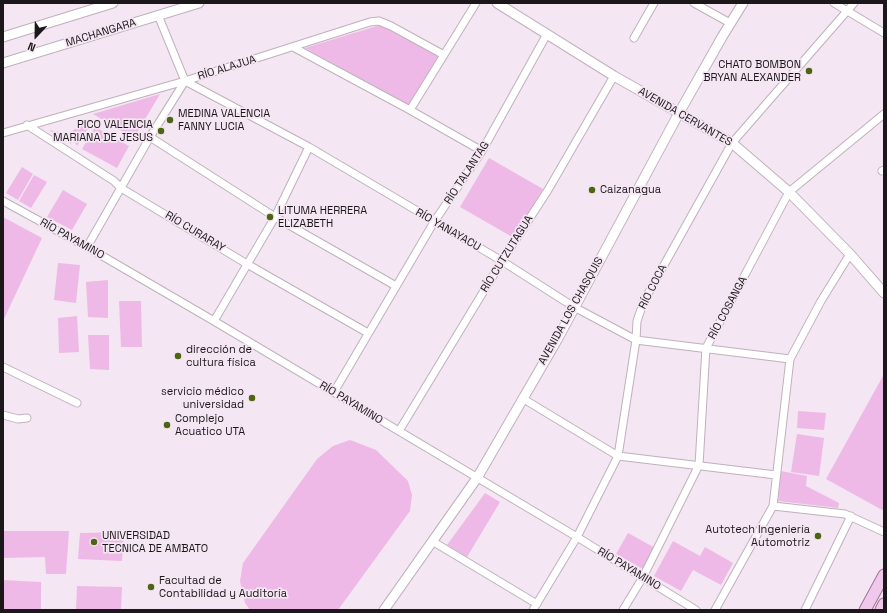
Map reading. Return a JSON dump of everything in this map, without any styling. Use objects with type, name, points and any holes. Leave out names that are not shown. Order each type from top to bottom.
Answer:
[{"type":"main road","points":[[865,610],[884,575]]},
{"type":"main road","points":[[881,610],[884,604]]},
{"type":"street","points":[[3,37],[113,3]]},
{"type":"street","name":"MACHANGARA","points":[[3,63],[199,3]]},
{"type":"street","points":[[410,110],[476,3]]},
{"type":"street","name":"AVENIDA CERVANTES","points":[[497,3],[614,76],[732,143],[789,192],[850,254],[884,293]]},
{"type":"street","points":[[634,38],[654,3]]},
{"type":"street","points":[[694,3],[730,23]]},
{"type":"street","name":"AVENIDA LOS CHASQUIS","points":[[384,610],[477,478],[557,340],[679,113],[743,3]]},
{"type":"street","points":[[834,3],[884,33]]},
{"type":"street","name":"RÍO COCA","points":[[535,607],[577,537],[618,456],[636,340],[637,321],[644,301],[732,143],[848,12],[854,3]]},
{"type":"street","points":[[87,247],[150,137],[185,81],[158,15]]},
{"type":"street","name":"RÍO ALAJUA","points":[[3,133],[185,81],[370,22],[379,21],[444,55]]},
{"type":"street","name":"RÍO TALANTAG","points":[[334,392],[434,222],[482,151],[547,34]]},
{"type":"street","points":[[293,47],[410,110],[482,151]]},
{"type":"street","name":"RÍO CUTZUTAGUA","points":[[399,431],[502,261],[548,190],[614,76]]},
{"type":"street","name":"RÍO YANAYACU","points":[[185,81],[309,147],[502,261],[574,307],[636,340],[790,359]]},
{"type":"street","name":"RÍO COSANGA","points":[[623,610],[643,577],[698,466],[706,348],[789,192],[884,114]]},
{"type":"street","name":"RÍO CURARAY","points":[[27,125],[114,181],[122,188],[247,264],[368,333]]},
{"type":"street","points":[[150,137],[275,217],[396,286]]},
{"type":"street","points":[[214,321],[275,217],[309,147]]},
{"type":"street","name":"RÍO PAYAMINO","points":[[3,200],[214,321],[577,537],[696,610]]},
{"type":"street","points":[[714,610],[773,506],[790,359],[821,301],[850,254]]},
{"type":"street","points":[[3,367],[76,403]]},
{"type":"street","points":[[522,398],[618,456],[776,475]]},
{"type":"street","points":[[3,415],[18,419],[27,418]]},
{"type":"street","points":[[773,506],[845,514],[884,532]]},
{"type":"street","points":[[805,610],[851,516]]},
{"type":"street","points":[[432,541],[535,607]]},
{"type":"shaded area","points":[[380,25],[440,56],[409,107],[305,48]]},
{"type":"shaded area","points":[[160,94],[134,138],[93,114]]},
{"type":"shaded area","points":[[92,122],[77,146],[72,137],[71,144],[49,130],[71,136],[73,130]]},
{"type":"shaded area","points":[[95,127],[129,146],[117,168],[82,149]]},
{"type":"shaded area","points":[[489,158],[543,189],[514,238],[460,207]]},
{"type":"shaded area","points":[[22,167],[33,174],[18,200],[6,193]]},
{"type":"shaded area","points":[[34,175],[47,182],[31,208],[19,201]]},
{"type":"shaded area","points":[[63,190],[87,204],[72,230],[47,217]]},
{"type":"shaded area","points":[[3,217],[42,238],[3,321]]},
{"type":"shaded area","points":[[58,263],[80,265],[76,303],[54,300]]},
{"type":"shaded area","points":[[108,280],[108,318],[88,317],[86,282]]},
{"type":"shaded area","points":[[119,301],[141,301],[142,347],[121,347]]},
{"type":"shaded area","points":[[77,316],[79,352],[59,353],[58,318]]},
{"type":"shaded area","points":[[88,335],[109,335],[109,370],[90,369]]},
{"type":"shaded area","points":[[884,374],[884,511],[826,479]]},
{"type":"shaded area","points":[[798,411],[826,413],[824,430],[797,428]]},
{"type":"shaded area","points":[[797,434],[824,438],[819,476],[791,472]]},
{"type":"shaded area","points":[[350,440],[376,450],[408,481],[412,495],[410,511],[338,610],[250,610],[245,603],[240,581],[243,563],[317,459],[333,446]]},
{"type":"shaded area","points":[[781,471],[807,476],[806,486],[839,503],[838,508],[778,501]]},
{"type":"shaded area","points":[[485,493],[500,502],[467,557],[447,545]]},
{"type":"shaded area","points":[[3,531],[69,531],[66,574],[46,574],[45,557],[3,558]]},
{"type":"shaded area","points":[[124,532],[122,561],[78,559],[80,533]]},
{"type":"shaded area","points":[[628,533],[655,548],[643,569],[616,554]]},
{"type":"shaded area","points":[[673,541],[700,556],[705,547],[733,563],[721,585],[693,570],[681,591],[654,576]]},
{"type":"shaded area","points":[[3,580],[41,582],[41,610],[3,610]]},
{"type":"shaded area","points":[[77,586],[122,587],[121,610],[76,610]]},
{"type":"place","name":"CHATO BOMBON BRYAN ALEXANDER","points":[[809,71]]},
{"type":"place","name":"MEDINA VALENCIA FANNY LUCIA","points":[[170,120]]},
{"type":"place","name":"PICO VALENCIA MARIANA DE JESUS","points":[[161,131]]},
{"type":"place","name":"Caizanagua","points":[[592,190]]},
{"type":"place","name":"LITUMA HERRERA ELIZABETH","points":[[270,217]]},
{"type":"place","name":"dirección de cultura física","points":[[178,356]]},
{"type":"place","name":"servicio médico universidad","points":[[252,398]]},
{"type":"place","name":"Complejo Acuatico UTA","points":[[167,425]]},
{"type":"place","name":"Autotech Ingeniería Automotriz","points":[[818,536]]},
{"type":"place","name":"UNIVERSIDAD TECNICA DE AMBATO","points":[[94,542]]},
{"type":"place","name":"Facultad de Contabilidad y Auditoría","points":[[151,587]]}]
